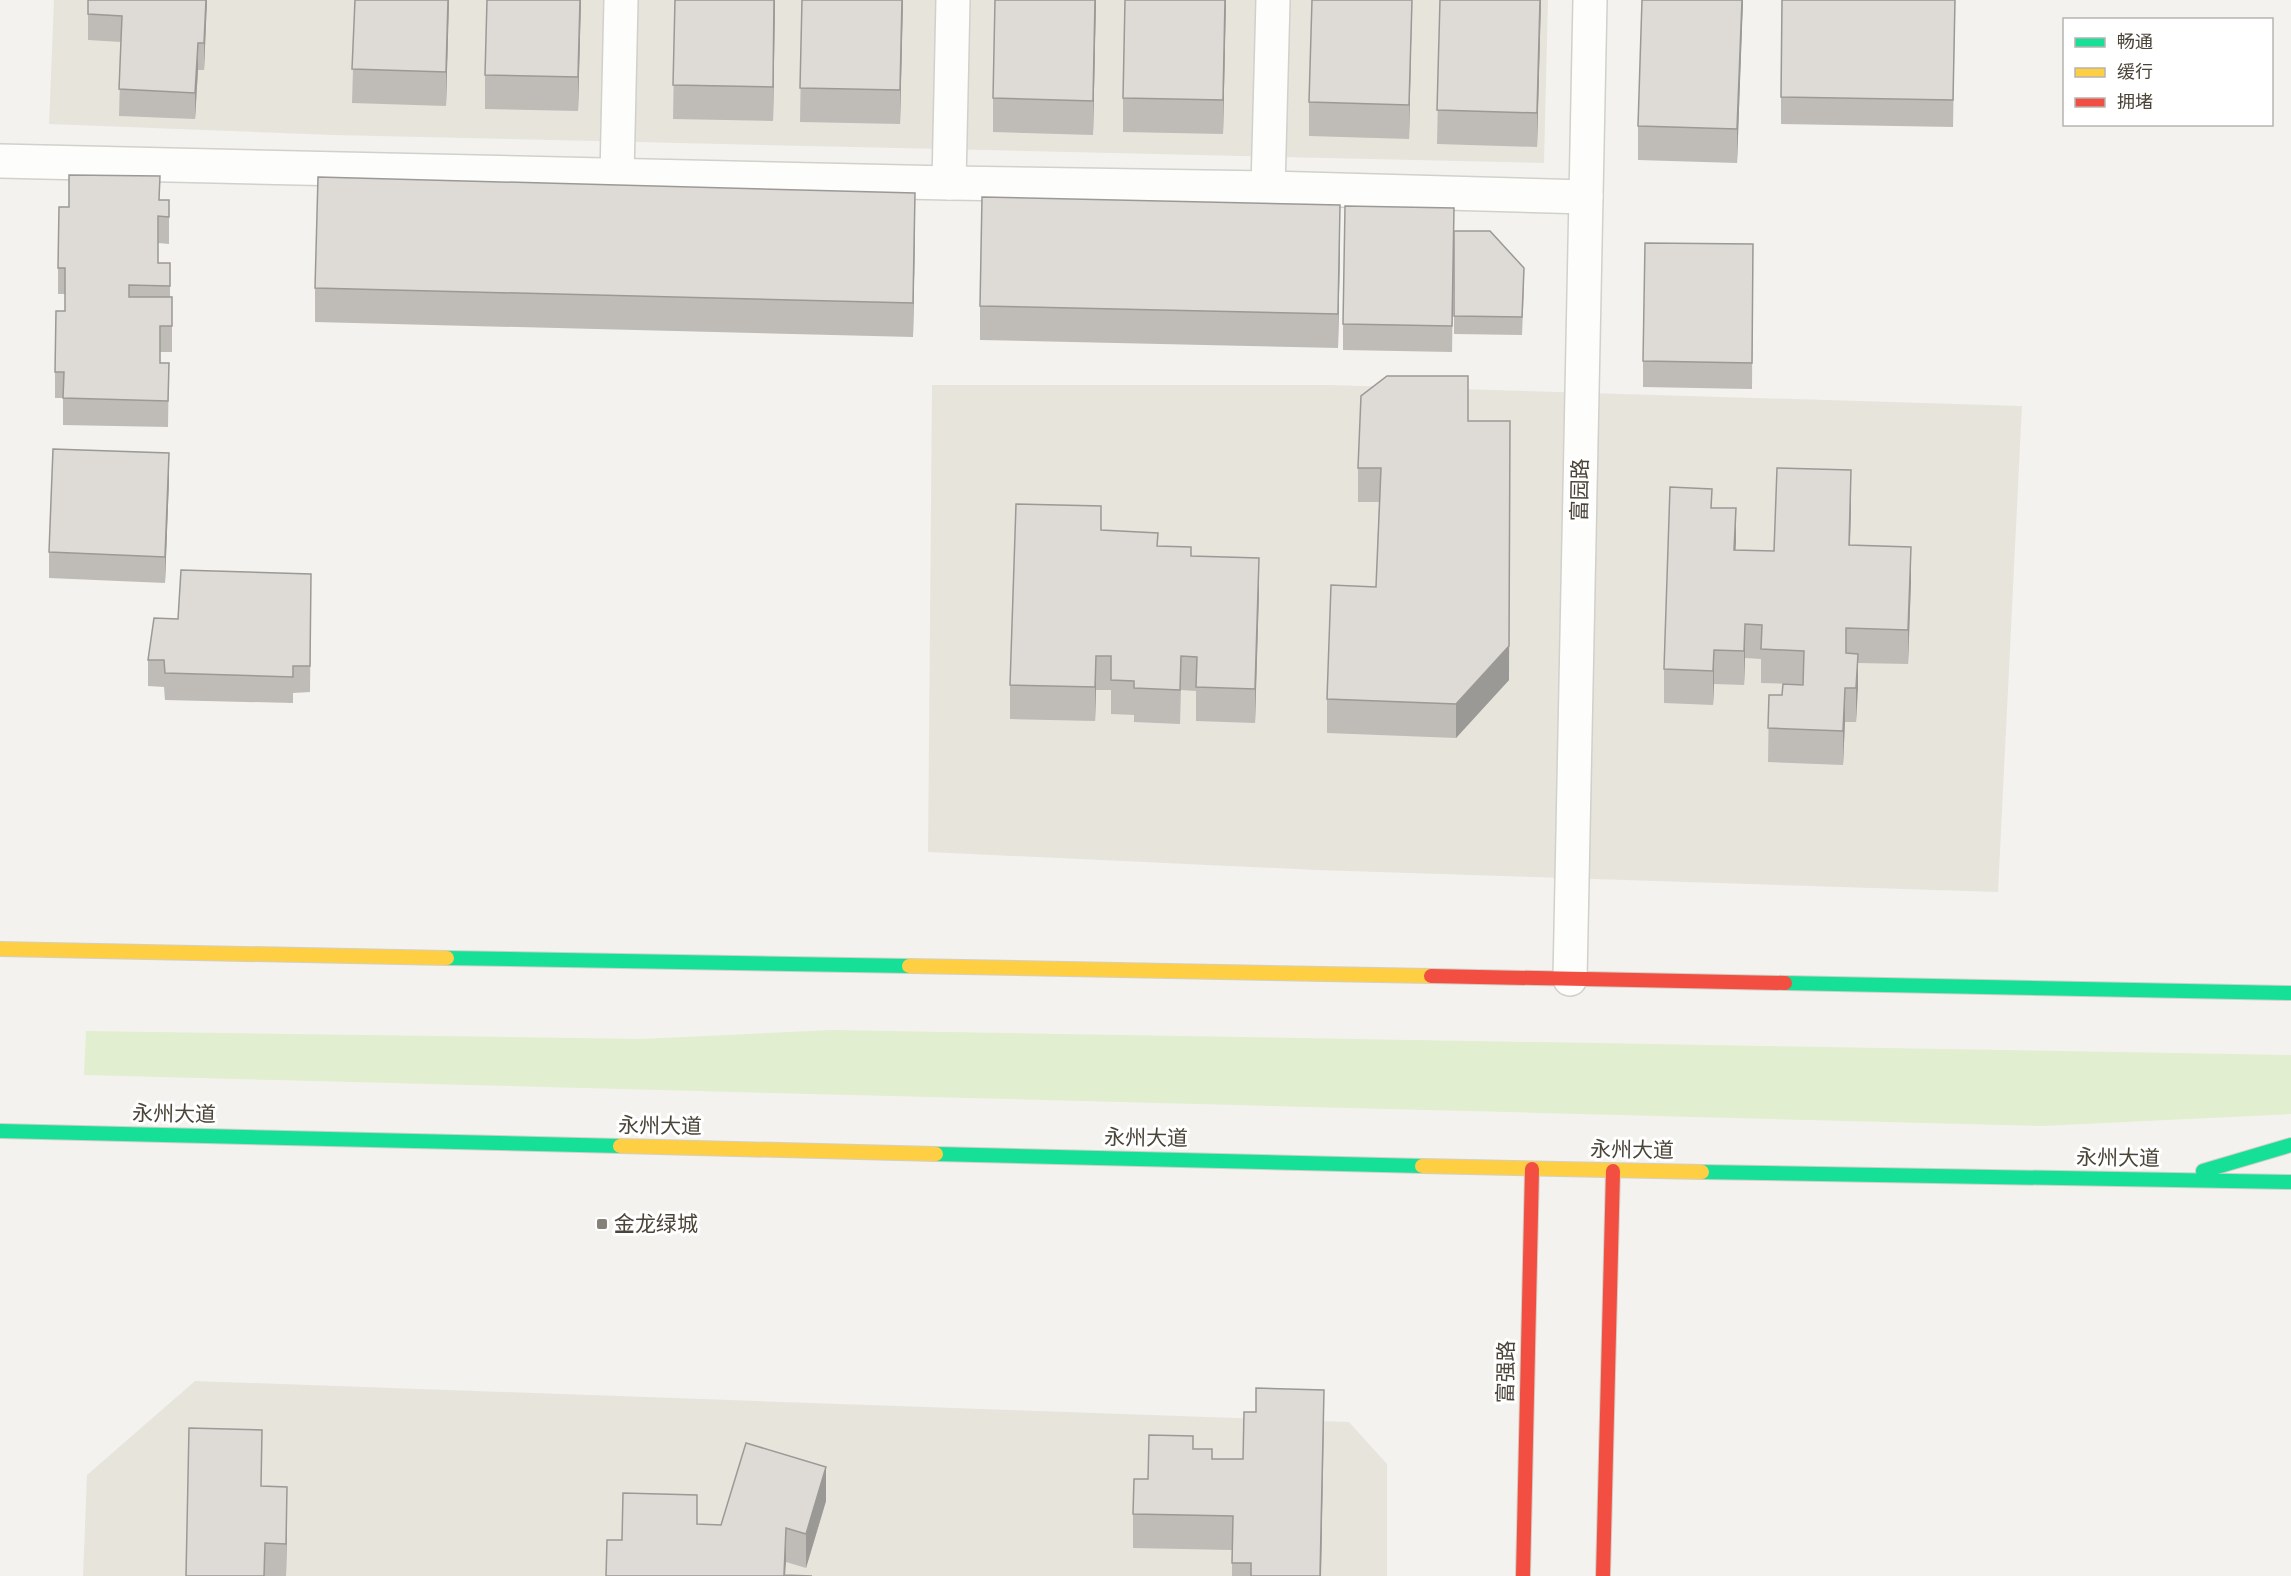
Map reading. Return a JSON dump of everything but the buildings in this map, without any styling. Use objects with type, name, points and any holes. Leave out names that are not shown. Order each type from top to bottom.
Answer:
[{"type":"main road","points":[[0,949],[2291,993]]},
{"type":"main road","name":"永州大道","points":[[0,1131],[1613,1171],[2291,1182]]},
{"type":"main road","points":[[2172,1179],[2291,1145]]},
{"type":"main road","name":"富强路","points":[[1523,1576],[1532,1169]]},
{"type":"main road","points":[[1603,1576],[1613,1171]]},
{"type":"street","points":[[617,175],[621,0]]},
{"type":"street","points":[[948,183],[953,0]]},
{"type":"street","points":[[1268,188],[1273,0]]},
{"type":"street","name":"富园路","points":[[1570,979],[1590,0]]},
{"type":"street","points":[[0,161],[1586,197]]},
{"type":"shaded area","points":[[54,0],[1548,0],[1544,163],[332,135],[49,124]]},
{"type":"shaded area","points":[[932,385],[1330,385],[2022,406],[1998,892],[1317,870],[928,852]]},
{"type":"shaded area","points":[[195,1381],[1349,1422],[1387,1464],[1387,1576],[83,1576],[87,1475]]},
{"type":"green space","points":[[832,1030],[2291,1055],[2291,1114],[2041,1126],[84,1075],[86,1031],[642,1039]]},
{"type":"traffic: fast","points":[[447,958],[909,966]]},
{"type":"traffic: fast","points":[[1785,983],[2291,993]]},
{"type":"traffic: fast","points":[[0,1131],[620,1146]]},
{"type":"traffic: fast","points":[[2203,1171],[2291,1145]]},
{"type":"traffic: fast","points":[[936,1154],[1422,1166]]},
{"type":"traffic: fast","points":[[1702,1172],[2291,1182]]},
{"type":"traffic: slow","points":[[0,949],[447,958]]},
{"type":"traffic: slow","points":[[909,966],[1431,976]]},
{"type":"traffic: slow","points":[[620,1146],[936,1154]]},
{"type":"traffic: slow","points":[[1422,1166],[1702,1172]]},
{"type":"traffic: jam","points":[[1431,976],[1785,983]]},
{"type":"traffic: jam","points":[[1523,1576],[1532,1169]]},
{"type":"traffic: jam","points":[[1603,1576],[1613,1171]]},
{"type":"place","name":"金龙绿城","points":[[602,1224]]}]
